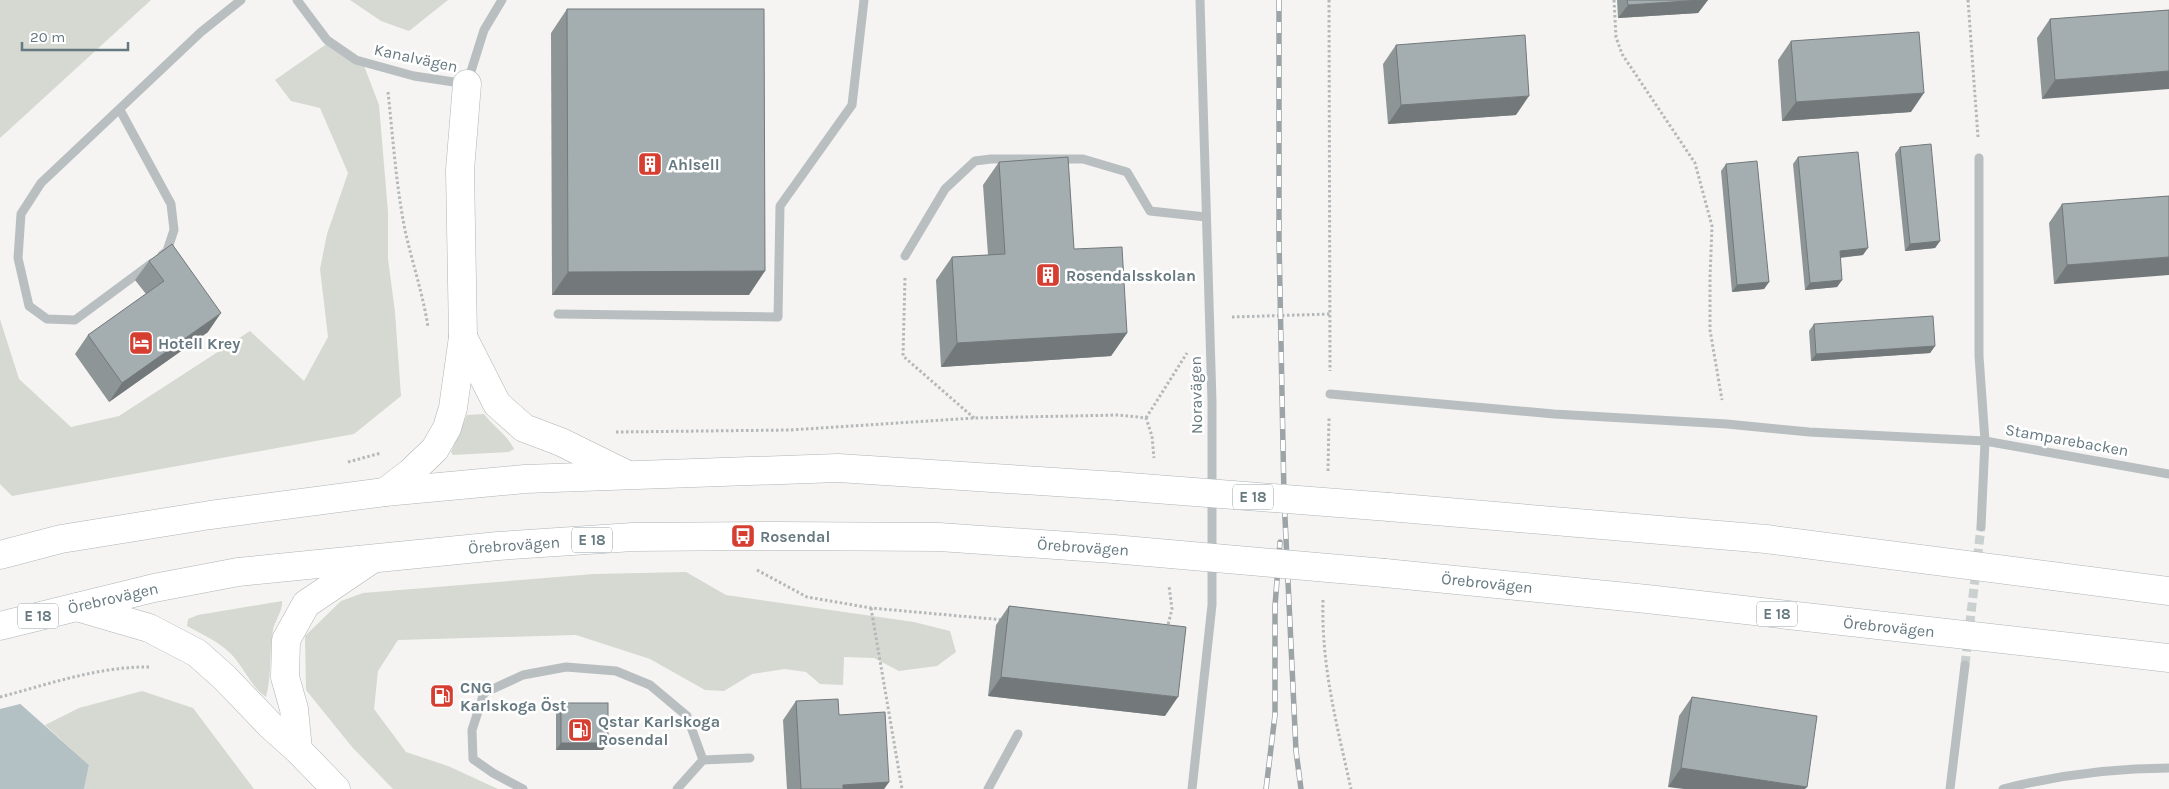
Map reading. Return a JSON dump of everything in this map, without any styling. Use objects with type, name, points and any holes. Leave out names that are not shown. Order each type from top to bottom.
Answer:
[{"type":"highway","points":[[385,492],[410,473],[442,439],[453,408],[463,337],[460,170],[467,84]]},
{"type":"highway","points":[[463,337],[497,404],[524,428],[561,442],[627,475]]},
{"type":"highway","name":"E 18","points":[[0,555],[61,539],[210,515],[385,492],[526,479],[838,468],[1117,486],[1766,539],[2169,591]]},
{"type":"highway","name":"Örebrovägen","points":[[0,626],[154,588],[238,572],[498,546],[624,538],[743,536],[939,537],[1113,549],[1385,573],[1667,601],[2169,658]]},
{"type":"highway","points":[[298,750],[294,709],[285,677],[286,640],[306,604],[374,558]]},
{"type":"highway","points":[[77,607],[149,628],[197,653],[225,678],[336,789]]},
{"type":"street","points":[[120,110],[171,204],[174,230],[167,251],[75,320],[47,319],[29,306],[18,258],[21,214],[42,183],[201,32],[241,0]]},
{"type":"street","name":"Kanalvägen","points":[[296,0],[327,40],[356,60],[414,76],[467,84]]},
{"type":"street","points":[[467,84],[484,30],[502,0]]},
{"type":"street","points":[[558,314],[778,317],[780,206],[852,105],[864,0]]},
{"type":"street","name":"Noravägen","points":[[1192,789],[1212,605],[1212,402],[1200,0]]},
{"type":"street","points":[[1330,394],[1554,414],[1727,424],[1809,432],[1986,441],[1979,356],[1979,158]]},
{"type":"street","points":[[905,256],[945,189],[976,161],[991,159],[1083,160],[1127,172],[1150,211],[1206,217]]},
{"type":"street","name":"Stamparebacken","points":[[1981,527],[1986,441],[2169,474]]},
{"type":"street","points":[[1950,789],[1965,665]]},
{"type":"street","points":[[523,789],[493,773],[474,759],[472,730],[484,693],[523,675],[566,667],[616,671],[650,685],[687,716],[703,760]]},
{"type":"street","points":[[988,789],[1018,734]]},
{"type":"street","points":[[677,789],[703,760],[750,758]]},
{"type":"street","points":[[2003,789],[2049,778],[2113,769],[2169,768]]},
{"type":"path","points":[[1328,474],[1331,314],[1330,0]]},
{"type":"path","points":[[1614,0],[1616,37],[1622,54],[1695,163],[1712,226],[1710,330],[1727,424]]},
{"type":"path","points":[[1968,0],[1979,158]]},
{"type":"path","points":[[386,69],[401,207],[422,293],[429,334]]},
{"type":"path","points":[[905,256],[903,356],[974,418]]},
{"type":"path","points":[[1146,418],[1209,318],[1331,314]]},
{"type":"path","points":[[613,432],[790,430],[974,418],[1119,415],[1146,418]]},
{"type":"path","points":[[1146,418],[1152,436]]},
{"type":"path","points":[[341,463],[390,451]]},
{"type":"path","points":[[755,569],[807,597],[871,608],[1005,620]]},
{"type":"path","points":[[1165,636],[1172,609],[1169,592]]},
{"type":"path","points":[[1323,594],[1322,634],[1327,681],[1351,789]]},
{"type":"path","points":[[871,608],[902,789]]},
{"type":"path","points":[[0,697],[92,674],[135,666],[153,667]]},
{"type":"shaded area","points":[[0,0],[151,0],[0,138]]},
{"type":"shaded area","points":[[350,0],[448,0],[409,31],[381,21]]},
{"type":"shaded area","points":[[328,43],[363,63],[379,105],[388,212],[388,259],[395,312],[401,396],[354,434],[12,496],[0,484],[0,319],[19,379],[71,427],[119,416],[250,331],[304,381],[328,337],[320,269],[327,234],[348,173],[320,108],[291,101],[275,80]]},
{"type":"shaded area","points":[[484,414],[514,449],[509,452],[453,455],[451,452],[467,415]]},
{"type":"shaded area","points":[[0,556],[8,693],[89,765],[84,789],[0,789]]},
{"type":"shaded area","points":[[686,572],[726,595],[914,622],[950,631],[956,652],[937,666],[899,671],[874,658],[844,657],[843,685],[820,684],[806,672],[785,669],[752,674],[724,691],[705,690],[650,659],[576,635],[398,640],[378,671],[374,709],[406,752],[448,766],[498,789],[393,789],[352,747],[306,690],[305,636],[341,601],[363,593],[594,574]]},
{"type":"shaded area","points":[[282,601],[273,630],[266,697],[256,688],[236,659],[227,650],[187,626],[188,619],[198,615]]},
{"type":"shaded area","points":[[142,691],[193,708],[254,789],[84,789],[89,765],[45,725],[79,708]]},
{"type":"pier","points":[[0,554],[2,556],[11,692],[24,703],[0,709]]},
{"type":"building","points":[[1627,0],[1701,0],[1628,5]]},
{"type":"building","name":"Ahlsell","points":[[567,9],[764,9],[765,271],[568,272]]},
{"type":"building","points":[[2169,10],[2169,71],[2055,80],[2050,19]]},
{"type":"building","points":[[1919,32],[1924,93],[1796,102],[1791,41]]},
{"type":"building","points":[[1525,35],[1529,96],[1401,105],[1396,45]]},
{"type":"building","points":[[1931,144],[1940,241],[1910,244],[1900,147]]},
{"type":"building","points":[[1858,152],[1868,248],[1840,251],[1842,280],[1810,283],[1798,157]]},
{"type":"building","name":"Rosendalsskolan","points":[[1068,157],[1074,249],[1122,247],[1127,333],[957,343],[952,257],[1005,254],[999,162]]},
{"type":"building","points":[[1757,161],[1769,282],[1737,285],[1726,164]]},
{"type":"building","points":[[2169,196],[2169,257],[2067,265],[2062,204]]},
{"type":"building","name":"Hotell Krey","points":[[172,244],[221,313],[122,383],[88,335],[164,281],[149,261]]},
{"type":"building","points":[[1933,316],[1935,346],[1816,354],[1814,324]]},
{"type":"building","points":[[1009,606],[1186,627],[1178,697],[1001,677]]},
{"type":"building","points":[[1692,697],[1817,716],[1807,787],[1681,768]]},
{"type":"building","points":[[838,699],[839,715],[885,712],[889,782],[843,785],[843,789],[801,789],[796,701]]},
{"type":"building","name":"Qstar Karlskoga Rosendal","points":[[561,703],[608,703],[608,743],[561,743]]},
{"type":"tunnel","points":[[1965,665],[1981,527]]},
{"type":"railway","points":[[1279,0],[1279,240],[1284,497],[1296,751],[1301,789]]},
{"type":"railway","points":[[1266,789],[1275,715],[1275,606],[1280,542]]},
{"type":"place","name":"Ahlsell","points":[[650,164]]},
{"type":"place","name":"Rosendalsskolan","points":[[1048,275]]},
{"type":"place","name":"Hotell Krey","points":[[141,343]]},
{"type":"place","name":"Rosendal","points":[[743,536]]},
{"type":"place","name":"CNG Karlskoga Öst","points":[[442,696]]},
{"type":"place","name":"Qstar Karlskoga Rosendal","points":[[580,730]]}]
